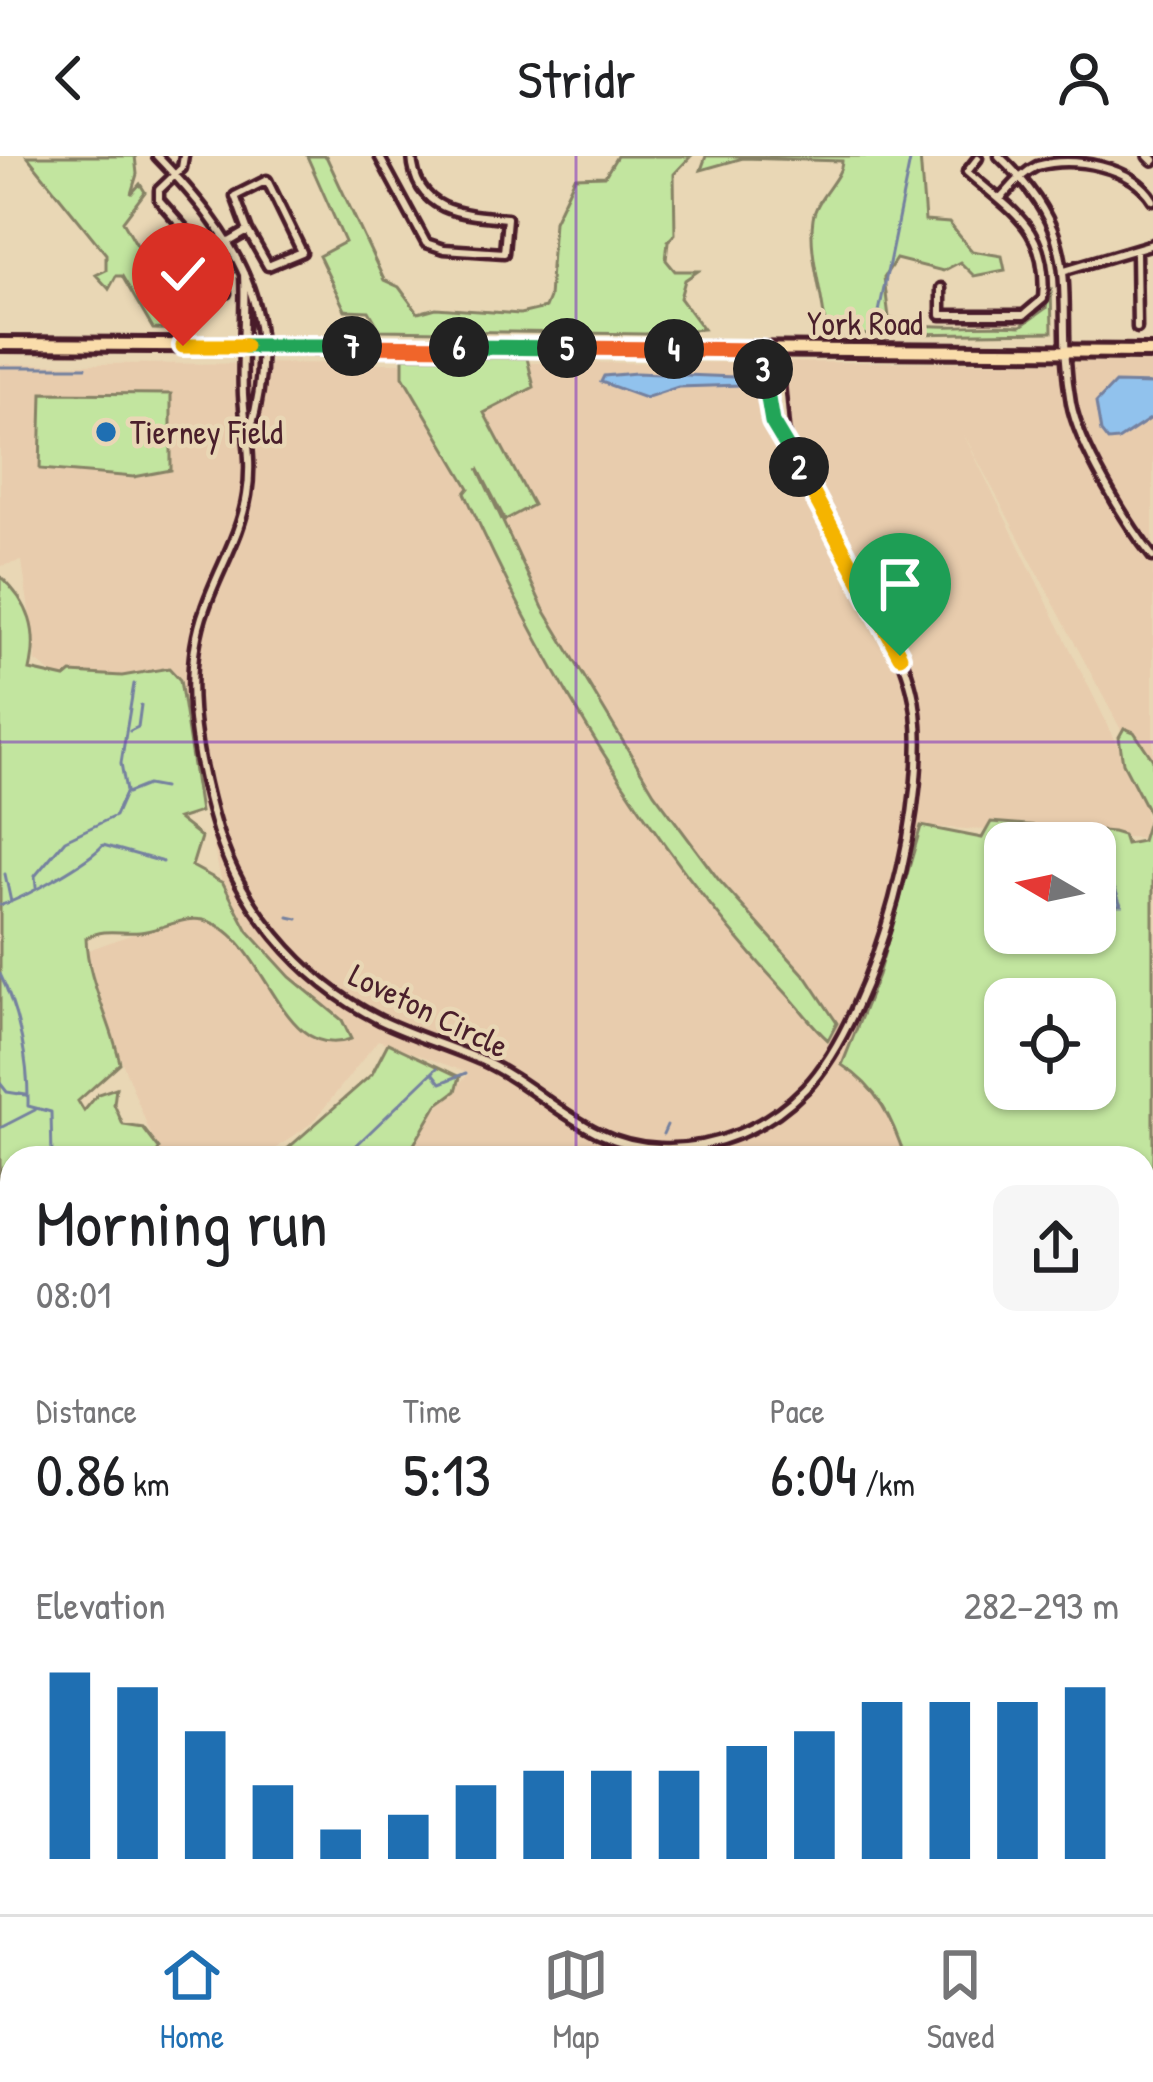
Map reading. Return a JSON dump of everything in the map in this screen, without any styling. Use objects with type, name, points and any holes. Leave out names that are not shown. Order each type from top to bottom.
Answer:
[{"type":"main road","name":"York Road","points":[[0,344],[1153,352]]},
{"type":"street","points":[[157,156],[230,242],[254,288],[251,346]]},
{"type":"street","points":[[184,156],[176,175],[158,190],[158,200],[205,256],[226,293]]},
{"type":"street","points":[[379,156],[426,243],[444,249],[504,253],[507,218],[454,214],[436,205],[421,188],[412,156]]},
{"type":"street","points":[[999,156],[1021,177],[1043,211],[1065,270],[1076,421],[1153,557]]},
{"type":"street","points":[[940,288],[941,315],[1024,315],[1039,308],[1044,287],[1030,230],[1018,211],[968,172],[978,158]]},
{"type":"street","points":[[1000,199],[1021,177],[1048,163],[1093,163],[1121,172],[1153,200]]},
{"type":"street","points":[[267,180],[302,252],[268,266],[248,231],[235,196],[267,180]]},
{"type":"street","points":[[205,256],[248,231]]},
{"type":"street","points":[[1065,270],[1153,244]]},
{"type":"street","points":[[1136,251],[1137,328]]},
{"type":"street","points":[[244,274],[251,346]]},
{"type":"street","name":"Loveton Circle","points":[[250,432],[243,398],[251,346]]},
{"type":"street","name":"Loveton Circle","points":[[251,346],[257,406],[250,432],[246,503],[203,612],[192,668],[212,815],[248,898],[293,956],[357,1006],[491,1065],[585,1129],[648,1146]]},
{"type":"street","name":"Loveton Circle","points":[[687,1146],[713,1143],[755,1127],[791,1102],[819,1072],[867,977],[910,830],[918,749],[912,687],[768,409],[762,350]]},
{"type":"street","name":"Loveton Circle","points":[[777,350],[785,440]]},
{"type":"shaded area","points":[[1153,362],[1153,790],[961,429],[1145,800],[1146,838],[1116,836],[1116,822],[984,822],[984,830],[929,827],[869,1044],[915,1146],[407,1146],[469,1073],[378,1040],[313,1122],[280,1146],[155,1146],[94,991],[88,950],[226,901],[175,677],[63,682],[36,661],[22,561],[0,566],[0,364]]},
{"type":"green space","points":[[27,156],[135,156],[137,174],[131,194],[140,184],[145,192],[123,221],[186,330],[153,329],[122,276],[116,276],[109,289],[96,275],[106,270],[106,254]]},
{"type":"green space","points":[[307,156],[326,156],[384,280],[399,287],[418,313],[436,308],[520,314],[545,308],[554,221],[575,177],[605,176],[617,156],[691,156],[674,174],[675,234],[668,241],[666,260],[675,271],[698,271],[685,280],[680,298],[703,329],[645,334],[380,330],[369,311],[345,310],[319,256],[345,242]]},
{"type":"green space","points":[[706,156],[920,156],[925,221],[949,223],[972,251],[1002,256],[1005,270],[974,276],[960,262],[943,271],[896,259],[884,277],[889,318],[938,326],[1021,326],[1046,308],[1051,287],[1052,332],[836,335],[825,324],[812,231],[815,211],[842,161],[743,158],[701,170]]},
{"type":"green space","points":[[403,357],[527,358],[534,387],[484,413],[533,505],[505,520],[478,468],[543,608],[654,793],[718,879],[807,978],[837,1023],[828,1040],[690,879],[605,756],[530,627],[465,493],[469,488],[403,376]]},
{"type":"green space","name":"Tierney Field","points":[[42,393],[171,394],[171,470],[134,477],[40,469]]},
{"type":"green space","points":[[0,576],[30,619],[30,670],[65,678],[71,673],[122,676],[169,668],[180,680],[200,812],[178,819],[201,837],[192,866],[223,883],[248,931],[290,977],[342,1020],[351,1039],[326,1042],[306,1033],[243,948],[225,930],[203,920],[140,932],[100,933],[86,938],[90,970],[120,1063],[78,1101],[84,1111],[98,1094],[116,1088],[114,1104],[123,1125],[143,1128],[157,1146],[0,1146]]},
{"type":"green space","points":[[1124,728],[1134,732],[1153,760],[1153,1146],[901,1146],[882,1106],[842,1065],[878,975],[921,826],[982,838],[984,834],[984,954],[1116,954],[1116,833],[1123,835],[1126,844],[1142,841],[1150,815],[1123,763],[1119,737]]},
{"type":"green space","points":[[388,1043],[460,1077],[456,1091],[437,1105],[413,1146],[291,1146],[372,1074]]},
{"type":"water","points":[[604,376],[734,377],[740,385],[678,387],[645,398],[601,382]]},
{"type":"water","points":[[1115,383],[1153,384],[1153,417],[1118,440],[1108,441],[1101,432],[1096,403]]},
{"type":"waterway","points":[[878,317],[911,156]]},
{"type":"waterway","points":[[0,367],[86,367]]},
{"type":"waterway","points":[[36,887],[35,876],[65,840],[115,816],[126,791],[121,763],[134,684]]},
{"type":"waterway","points":[[130,731],[138,727],[141,705]]},
{"type":"waterway","points":[[127,793],[147,785],[163,788]]},
{"type":"waterway","points":[[0,905],[54,880],[103,845],[163,862]]},
{"type":"waterway","points":[[5,874],[11,902]]},
{"type":"waterway","points":[[289,917],[298,919]]},
{"type":"waterway","points":[[0,974],[22,1038],[28,1106],[51,1112],[52,1146]]},
{"type":"waterway","points":[[356,1146],[437,1068]]},
{"type":"waterway","points":[[434,1074],[441,1083],[466,1073]]},
{"type":"waterway","points":[[0,1083],[7,1092],[26,1095]]},
{"type":"waterway","points":[[0,1128],[35,1110]]},
{"type":"waterway","points":[[663,1134],[667,1125]]},
{"type":"place","name":"Tierney Field","points":[[106,432]]},
{"type":"route","points":[[183,346],[762,350],[772,422],[900,656]]}]
